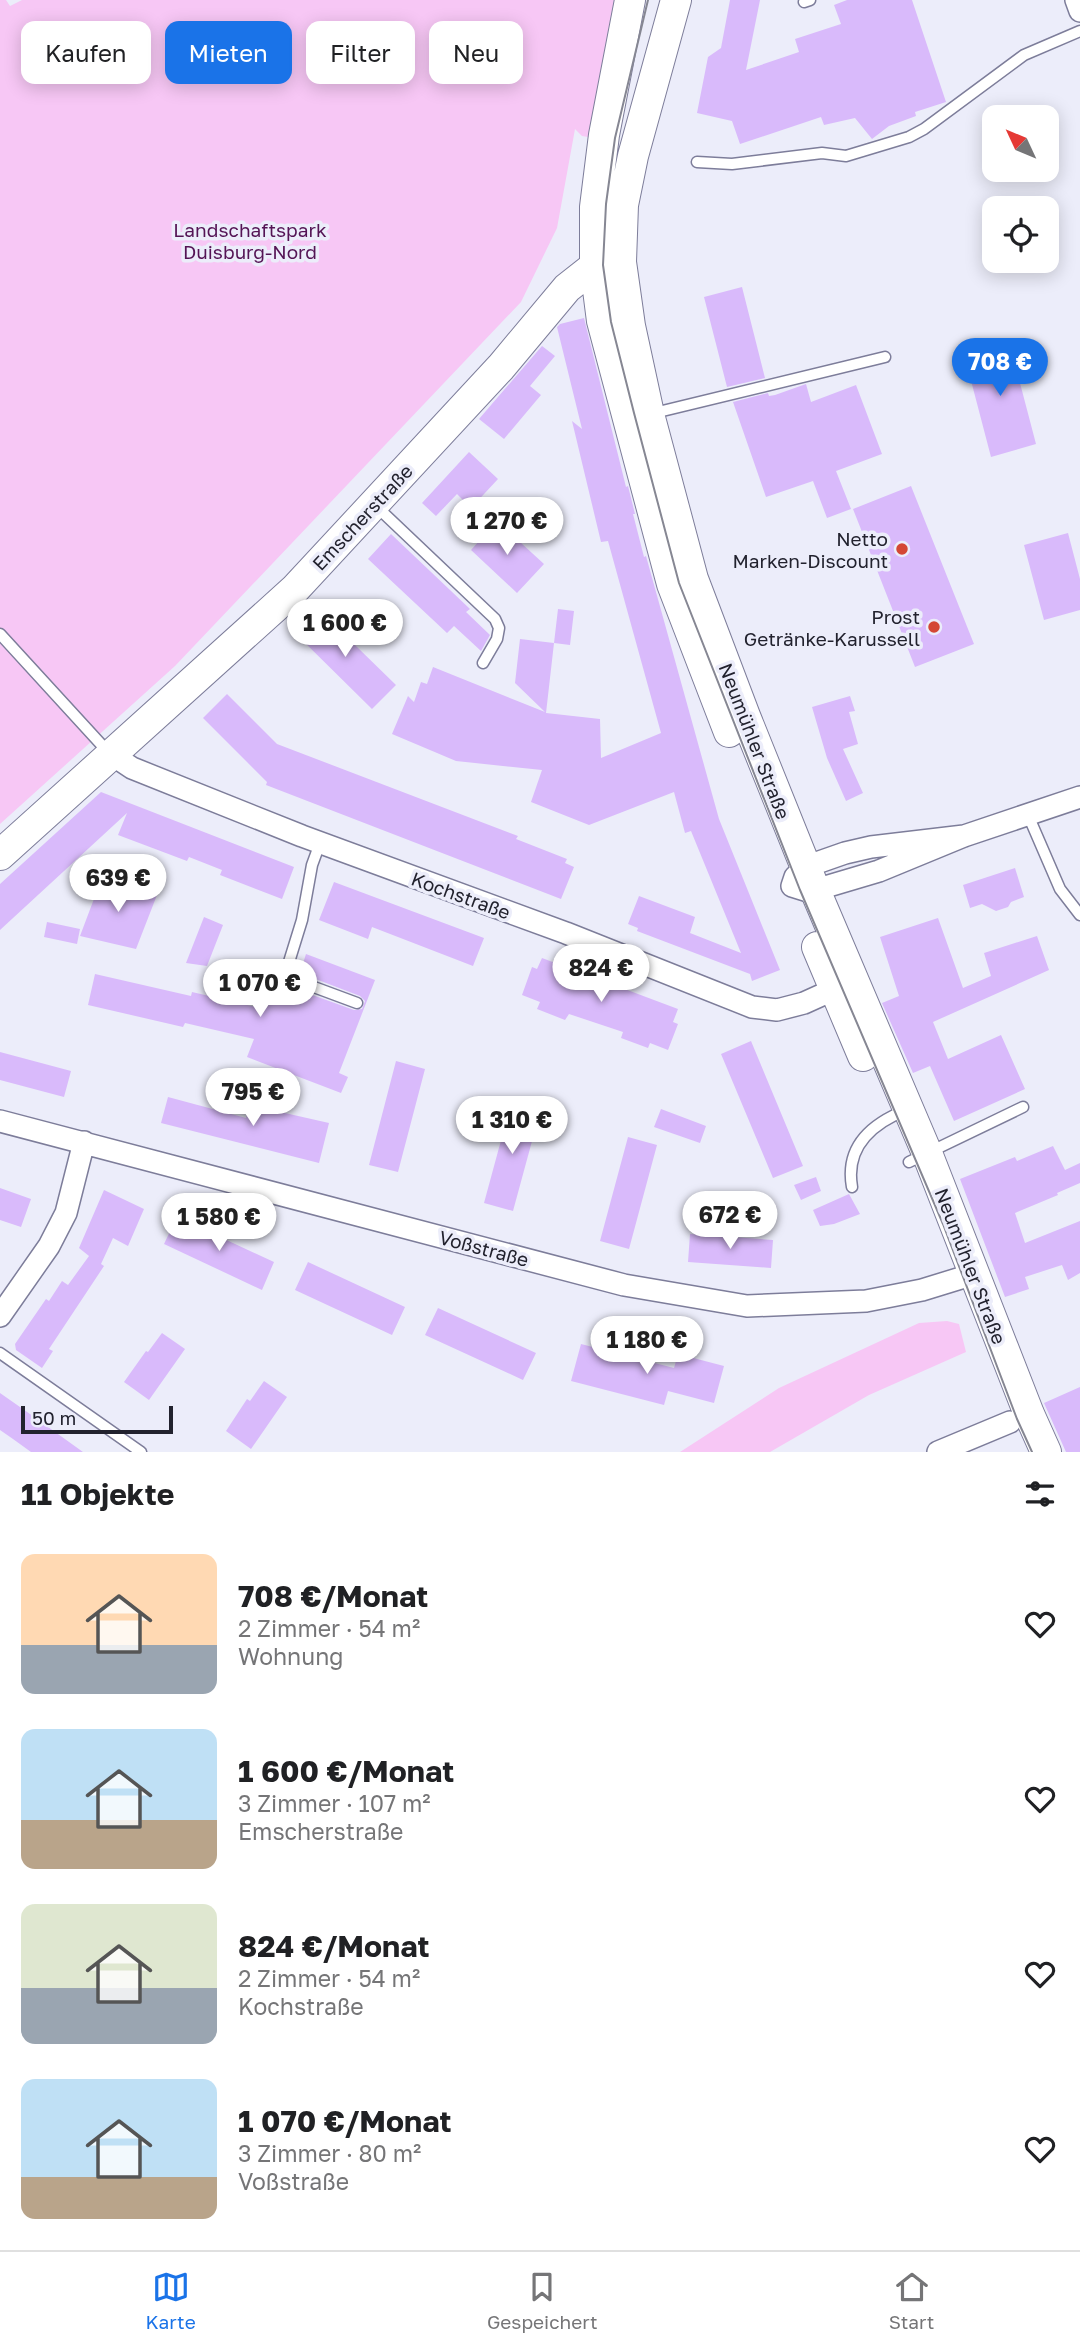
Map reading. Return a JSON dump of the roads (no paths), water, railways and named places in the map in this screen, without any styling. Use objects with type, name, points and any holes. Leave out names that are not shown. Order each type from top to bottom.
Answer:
[{"type":"main road","name":"Neumühler Straße","points":[[608,264],[595,207],[604,135],[630,0]]},
{"type":"main road","name":"Neumühler Straße","points":[[676,0],[633,156],[608,264],[602,321],[638,417],[671,584],[804,881],[844,985],[918,1157],[965,1277],[1046,1452]]},
{"type":"main road","name":"Emscherstraße","points":[[0,855],[295,589],[500,367],[552,303],[580,276],[608,264]]},
{"type":"main road","name":"Neumühler Straße","points":[[965,1277],[1010,1422],[1024,1452]]},
{"type":"street","points":[[1076,0],[1080,11]]},
{"type":"street","name":"Kochstraße","points":[[111,754],[132,768],[320,843],[566,933],[752,1007],[777,1010],[804,1003],[844,985]]},
{"type":"street","points":[[804,881],[871,846],[964,836],[1080,797]]},
{"type":"street","name":"Voßstraße","points":[[0,1121],[624,1285],[747,1306],[866,1301],[922,1290],[965,1277]]},
{"type":"street","points":[[0,1317],[49,1246],[66,1213],[84,1142]]},
{"type":"street","points":[[947,1448],[1010,1422]]},
{"type":"lane","points":[[696,162],[733,164],[822,153],[846,156],[909,137],[924,129],[1024,55],[1080,31]]},
{"type":"lane","points":[[638,417],[885,357]]},
{"type":"lane","points":[[374,504],[495,620],[499,628],[497,639],[483,663]]},
{"type":"lane","points":[[0,634],[111,754]]},
{"type":"lane","points":[[1028,816],[1060,889],[1080,915]]},
{"type":"lane","points":[[320,843],[312,865],[302,920],[289,962],[289,973],[295,980],[356,1003]]},
{"type":"lane","points":[[918,1157],[1023,1107]]},
{"type":"lane","points":[[852,1187],[849,1171],[853,1155],[871,1130],[899,1113]]},
{"type":"lane","points":[[0,1353],[141,1452]]},
{"type":"tram line","points":[[648,0],[615,138],[606,204],[603,265],[611,322],[634,413],[679,583],[800,890],[943,1224],[1032,1452]]},
{"type":"place","name":"Netto Marken-Discount","points":[[902,549]]},
{"type":"place","name":"Prost Getränke-Karussell","points":[[934,627]]},
{"type":"park label","name":"Landschaftspark Duisburg-Nord","points":[[250,240]]}]
